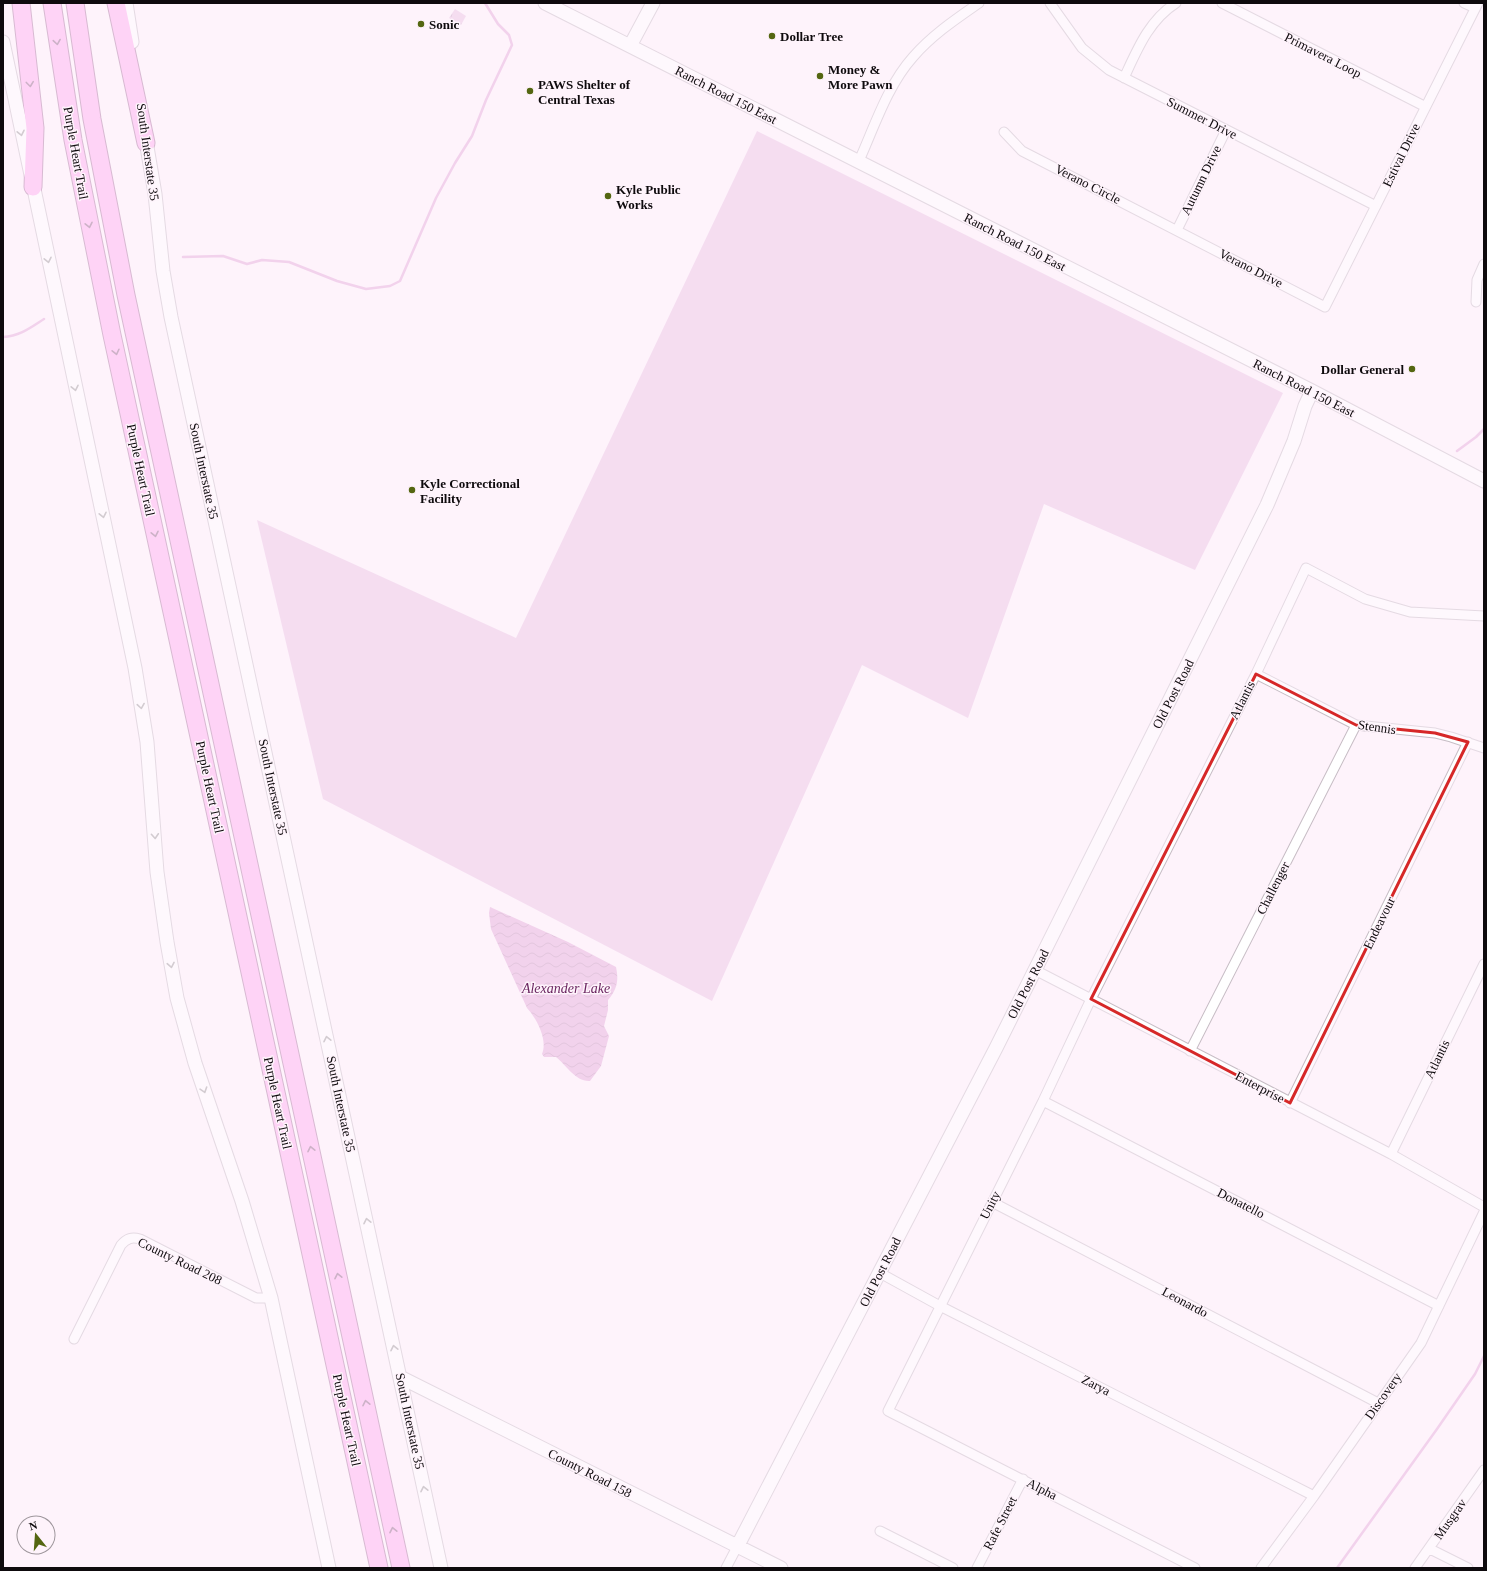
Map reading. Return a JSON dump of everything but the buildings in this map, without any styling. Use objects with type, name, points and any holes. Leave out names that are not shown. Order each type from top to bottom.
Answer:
[{"type":"highway","points":[[21,3],[35,128],[33,187]]},
{"type":"highway","name":"Purple Heart Trail","points":[[52,3],[75,148],[112,335],[379,1568]]},
{"type":"highway","name":"Purple Heart Trail","points":[[75,3],[92,119],[126,295],[401,1568]]},
{"type":"highway","points":[[116,3],[146,144]]},
{"type":"main road","name":"South Interstate 35","points":[[126,3],[146,144],[155,194],[163,271],[171,317],[441,1568]]},
{"type":"main road","name":"Ranch Road 150 East","points":[[545,3],[858,163],[1312,391],[1484,481]]},
{"type":"main road","points":[[630,46],[653,3]]},
{"type":"main road","points":[[3,42],[8,97],[33,187],[136,668],[147,742],[157,872],[177,998],[195,1063],[242,1201],[271,1298],[329,1568]]},
{"type":"main road","name":"Old Post Road","points":[[737,1546],[880,1273],[1035,970],[1267,505],[1294,441],[1305,406],[1312,391]]},
{"type":"main road","name":"County Road 158","points":[[400,1377],[781,1568]]},
{"type":"street","points":[[858,163],[889,95],[905,67],[924,45],[938,32],[979,3]]},
{"type":"street","name":"Summer Drive","points":[[1050,3],[1082,48],[1100,64],[1124,78],[1376,206]]},
{"type":"street","points":[[1124,78],[1154,22],[1176,3]]},
{"type":"street","name":"Primavera Loop","points":[[1222,3],[1424,106]]},
{"type":"street","points":[[1464,3],[1476,6]]},
{"type":"street","name":"Estival Drive","points":[[1325,307],[1424,106],[1476,6]]},
{"type":"street","name":"Autumn Drive","points":[[1177,230],[1226,130]]},
{"type":"street","name":"Verano Circle","points":[[1004,132],[1022,151],[1177,230]]},
{"type":"street","name":"Verano Drive","points":[[1177,230],[1325,307]]},
{"type":"street","points":[[1476,302],[1477,280],[1484,264]]},
{"type":"street","name":"Atlantis","points":[[1091,999],[1256,674],[1306,568],[1365,599],[1410,612],[1484,616]]},
{"type":"street","name":"Stennis","points":[[1256,674],[1356,725],[1435,733],[1484,748]]},
{"type":"street","name":"Challenger","points":[[1190,1051],[1356,725]]},
{"type":"street","name":"Endeavour","points":[[1290,1103],[1468,742]]},
{"type":"street","name":"Atlantis","points":[[1391,1154],[1484,964]]},
{"type":"street","name":"Enterprise","points":[[1035,970],[1391,1154],[1484,1206]]},
{"type":"street","name":"Unity","points":[[888,1411],[1043,1101],[1091,999]]},
{"type":"street","name":"Donatello","points":[[1043,1101],[1439,1306]]},
{"type":"street","name":"Leonardo","points":[[992,1202],[1378,1403]]},
{"type":"street","name":"Discovery","points":[[1261,1568],[1314,1496],[1421,1343],[1484,1212]]},
{"type":"street","name":"County Road 208","points":[[74,1339],[121,1245],[126,1240],[133,1238],[140,1239],[256,1298],[271,1298]]},
{"type":"street","name":"Zarya","points":[[880,1273],[940,1306],[1314,1496]]},
{"type":"street","name":"Alpha","points":[[888,1411],[1195,1568]]},
{"type":"street","name":"Musgrav","points":[[1415,1568],[1430,1549],[1484,1470]]},
{"type":"street","name":"Rafe Street","points":[[977,1568],[1023,1479]]},
{"type":"street","points":[[880,1531],[953,1568]]},
{"type":"street","name":"Old Post Road","points":[[726,1568],[737,1546]]},
{"type":"street","points":[[1430,1549],[1468,1568]]},
{"type":"highlighted area","points":[[1256,674],[1356,725],[1435,733],[1468,742],[1290,1103],[1091,999]]},
{"type":"green space","points":[[455,9],[466,16],[461,25],[449,18]]},
{"type":"green space","points":[[757,131],[1283,393],[1195,570],[1044,504],[968,718],[862,665],[712,1001],[323,799],[257,520],[516,638]]},
{"type":"water","name":"Alexander Lake","points":[[490,907],[568,942],[616,967],[616,985],[608,1000],[608,1010],[604,1026],[609,1036],[601,1066],[590,1081],[580,1079],[556,1057],[544,1057],[542,1054],[544,1042],[543,1036],[538,1024],[527,1008],[491,929],[489,913]]},
{"type":"waterway","points":[[183,257],[223,256],[247,264],[262,260],[289,262],[337,281],[366,289],[390,286],[400,281],[436,198],[472,136],[486,100],[512,45],[509,35],[498,24],[485,3]]},
{"type":"waterway","points":[[3,337],[20,333],[44,319]]},
{"type":"waterway","points":[[1457,451],[1484,429]]},
{"type":"waterway","points":[[1337,1568],[1437,1429],[1475,1374],[1484,1356]]},
{"type":"place","name":"Sonic","points":[[421,24]]},
{"type":"place","name":"Dollar Tree","points":[[772,36]]},
{"type":"place","name":"Money & More Pawn","points":[[820,76]]},
{"type":"place","name":"PAWS Shelter of Central Texas","points":[[530,91]]},
{"type":"place","name":"Kyle Public Works","points":[[608,196]]},
{"type":"place","name":"Dollar General","points":[[1412,369]]},
{"type":"place","name":"Kyle Correctional Facility","points":[[412,490]]}]
